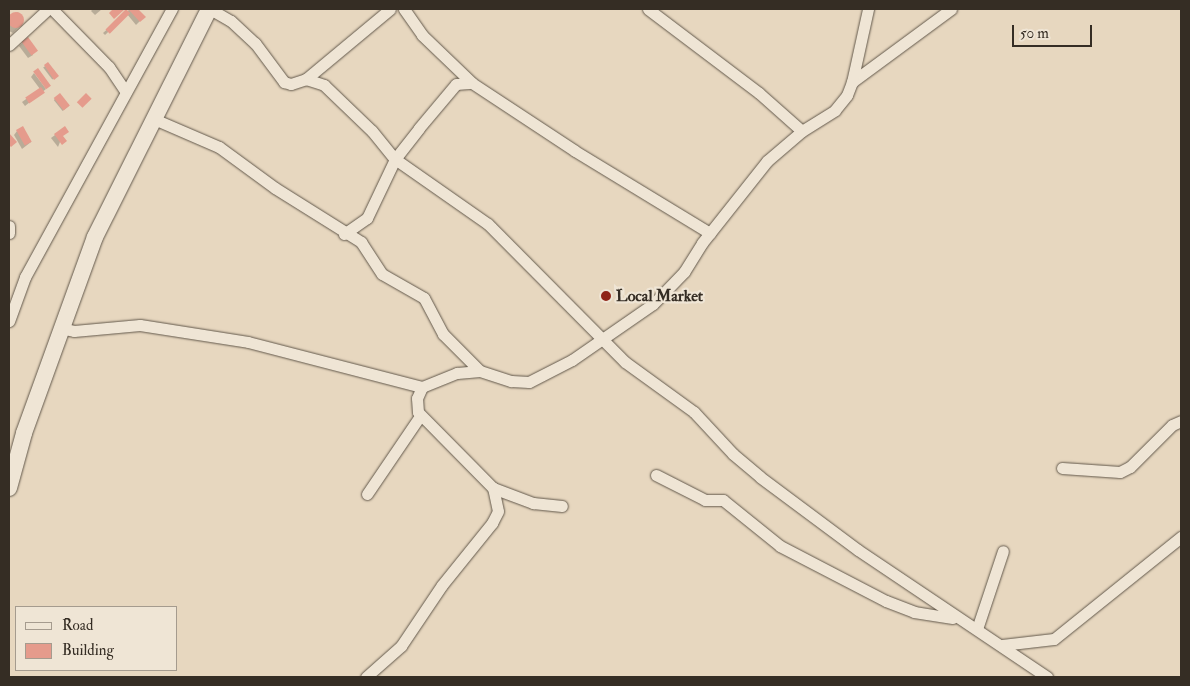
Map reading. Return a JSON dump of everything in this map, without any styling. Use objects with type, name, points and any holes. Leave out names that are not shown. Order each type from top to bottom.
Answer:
[{"type":"main road","points":[[9,488],[60,328],[95,237],[209,9]]},
{"type":"street","points":[[9,45],[48,9]]},
{"type":"street","points":[[52,9],[109,67],[126,92]]},
{"type":"street","points":[[9,321],[25,277],[172,9]]},
{"type":"street","points":[[209,9],[231,21],[255,43],[284,82],[291,84],[306,79],[390,9]]},
{"type":"street","points":[[404,9],[422,36],[472,83],[575,152],[710,233]]},
{"type":"street","points":[[648,9],[759,93],[802,131]]},
{"type":"street","points":[[60,328],[74,331],[140,325],[248,342],[422,387],[457,373],[480,371],[511,381],[528,382],[572,360],[653,304],[684,272],[710,233],[767,162],[802,131],[835,110],[847,95],[852,82],[868,9]]},
{"type":"street","points":[[852,82],[951,9]]},
{"type":"street","points":[[306,79],[324,85],[372,131],[395,159],[488,224],[625,362],[694,412],[760,477],[858,550],[957,618],[977,628],[1047,677]]},
{"type":"street","points":[[344,234],[367,218],[395,159],[456,84],[472,83]]},
{"type":"street","points":[[154,119],[219,147],[344,234],[361,242],[387,278],[424,298],[443,334],[480,371]]},
{"type":"street","points":[[9,226],[9,232]]},
{"type":"street","points":[[422,387],[416,409],[420,416],[493,488],[533,503],[562,506]]},
{"type":"street","points":[[367,494],[420,416]]},
{"type":"street","points":[[1062,468],[1120,472],[1172,424],[1181,421]]},
{"type":"street","points":[[656,475],[705,500],[724,500],[780,546],[886,601],[914,612],[957,618]]},
{"type":"street","points":[[366,677],[401,646],[442,585],[492,523],[498,511],[493,488]]},
{"type":"street","points":[[1002,646],[1054,639],[1181,537]]},
{"type":"street","points":[[977,628],[1003,551]]},
{"type":"building","points":[[113,9],[125,9],[114,19],[109,13]]},
{"type":"building","points":[[126,9],[130,13],[110,34],[105,30]]},
{"type":"building","points":[[128,9],[138,9],[146,17],[140,22]]},
{"type":"building","points":[[13,12],[19,12],[24,17],[22,26],[13,28],[8,23],[8,17]]},
{"type":"building","points":[[28,37],[38,51],[32,55],[22,42]]},
{"type":"building","points":[[48,62],[59,76],[54,80],[44,65]]},
{"type":"building","points":[[38,68],[51,86],[46,89],[33,72]]},
{"type":"building","points":[[41,87],[45,93],[29,103],[25,98]]},
{"type":"building","points":[[60,93],[70,106],[64,111],[54,98]]},
{"type":"building","points":[[86,93],[92,99],[82,108],[77,102]]},
{"type":"building","points":[[23,126],[32,142],[25,146],[16,130]]},
{"type":"building","points":[[65,126],[69,132],[63,136],[67,141],[62,145],[54,134]]},
{"type":"building","points":[[9,133],[17,142],[11,147],[9,145]]},
{"type":"place","name":"Local Market","points":[[606,296]]}]
